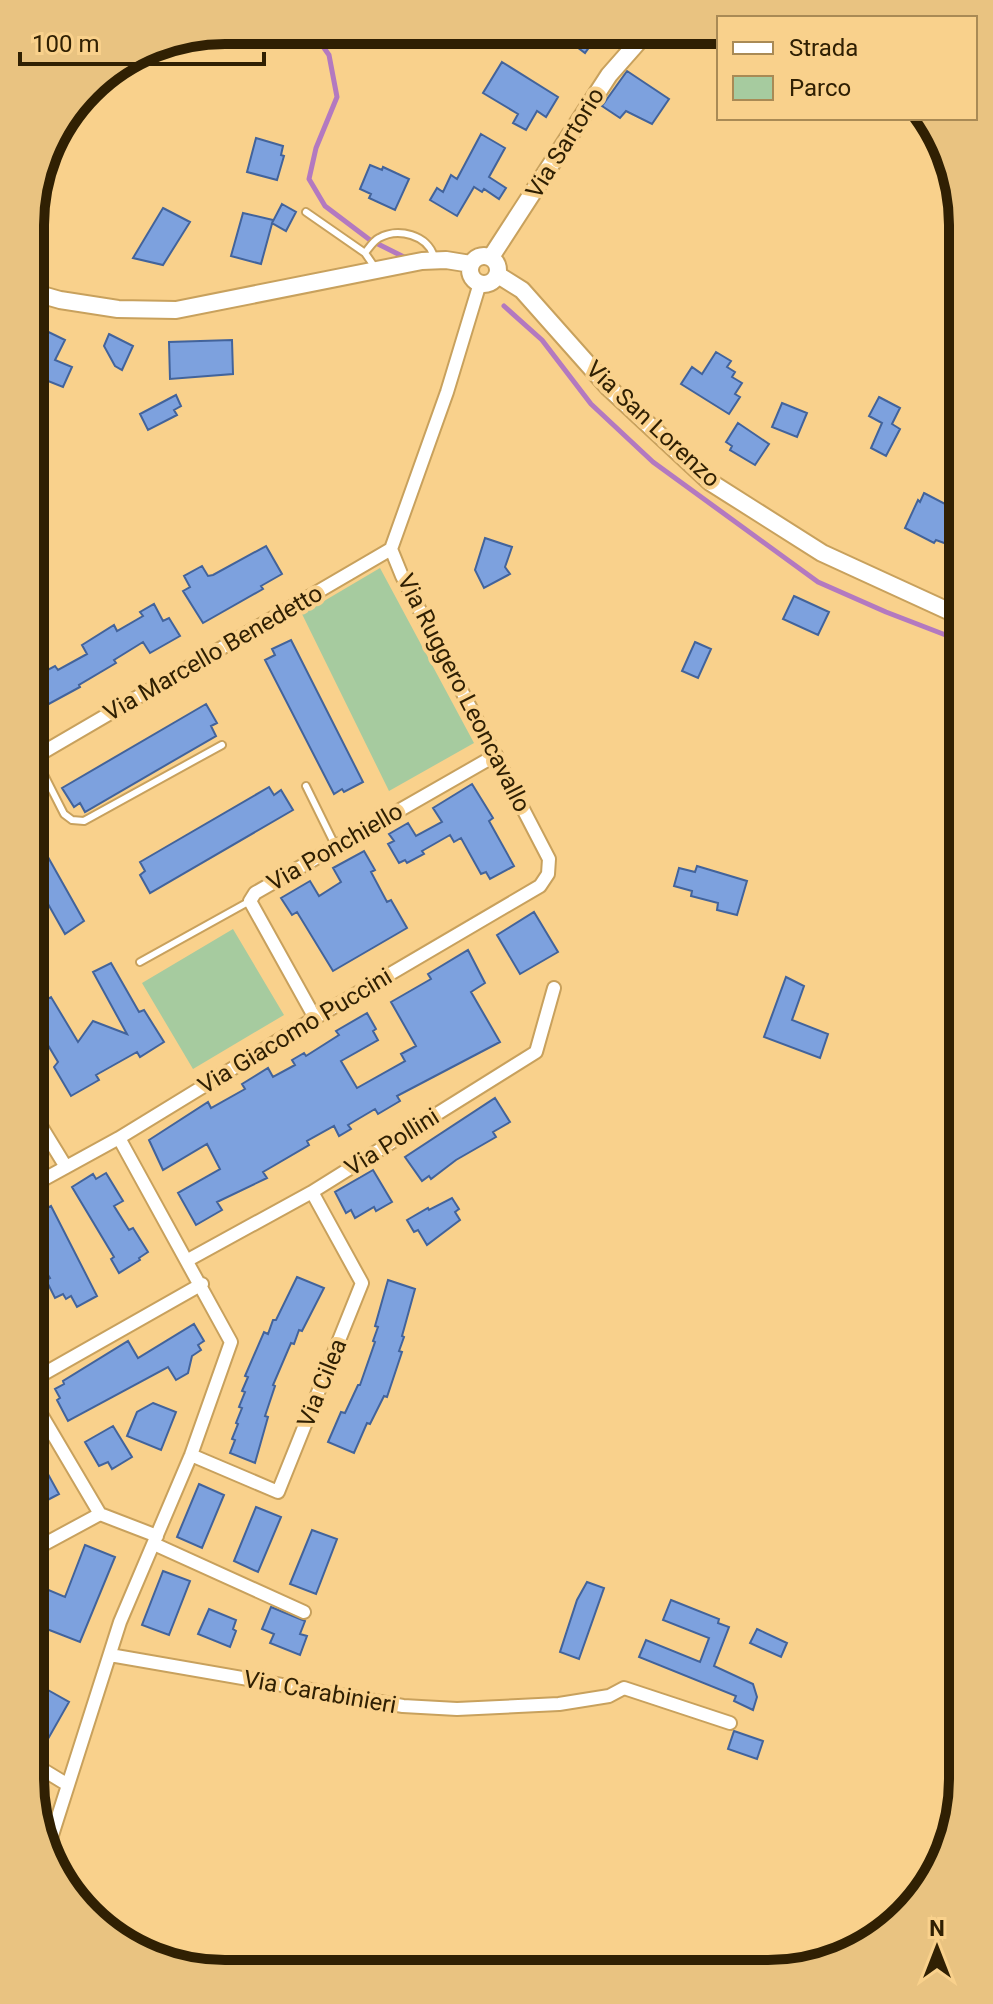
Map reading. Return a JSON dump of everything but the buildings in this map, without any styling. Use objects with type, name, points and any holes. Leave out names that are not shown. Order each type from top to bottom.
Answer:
[{"type":"street","name":"Via Sartorio","points":[[491,257],[609,75],[636,44]]},
{"type":"street","points":[[480,256],[491,257],[498,265],[498,275],[489,283],[480,283],[470,274],[471,264],[480,256]]},
{"type":"street","points":[[44,295],[118,309],[176,310],[376,269],[434,260],[471,264]]},
{"type":"street","name":"Via San Lorenzo","points":[[498,275],[522,290],[609,388],[710,482],[822,553],[949,611]]},
{"type":"street","name":"Via Ruggero Leoncavallo","points":[[480,283],[447,392],[391,549],[402,576],[549,859],[548,874]]},
{"type":"street","name":"Via Marcello Benedetto","points":[[44,752],[391,549]]},
{"type":"street","name":"Via Ponchiello","points":[[315,1018],[250,901],[255,893],[496,755]]},
{"type":"street","name":"Via Giacomo Puccini","points":[[44,1179],[119,1138],[540,886],[548,874]]},
{"type":"street","name":"Via Pollini","points":[[188,1260],[312,1192],[536,1052],[554,988]]},
{"type":"street","points":[[44,1131],[66,1167]]},
{"type":"street","points":[[53,1833],[120,1622],[191,1455],[231,1342],[202,1284],[119,1138]]},
{"type":"street","name":"Via Cilea","points":[[191,1455],[278,1492],[362,1283],[312,1192]]},
{"type":"street","points":[[44,1374],[202,1284]]},
{"type":"street","points":[[44,1419],[100,1514],[304,1612]]},
{"type":"street","points":[[44,1544],[100,1514]]},
{"type":"street","name":"Via Carabinieri","points":[[110,1655],[403,1706],[457,1709],[559,1704],[609,1696],[624,1688],[730,1723]]},
{"type":"street","points":[[44,1770],[68,1785]]},
{"type":"lane","points":[[306,212],[367,250],[376,269]]},
{"type":"lane","points":[[367,250],[376,239],[401,232],[425,241],[432,249],[434,260]]},
{"type":"lane","points":[[44,775],[64,814],[72,820],[84,821],[222,745]]},
{"type":"lane","points":[[306,786],[336,847]]},
{"type":"lane","points":[[140,962],[250,901]]},
{"type":"green space","points":[[380,568],[474,743],[389,791],[302,614]]},
{"type":"green space","points":[[233,929],[284,1015],[193,1069],[142,983]]},
{"type":"waterway","points":[[321,44],[329,55],[337,97],[316,148],[309,179],[325,206],[370,240],[404,257]]},
{"type":"waterway","points":[[504,306],[542,340],[591,404],[653,462],[818,582],[949,636]]}]
